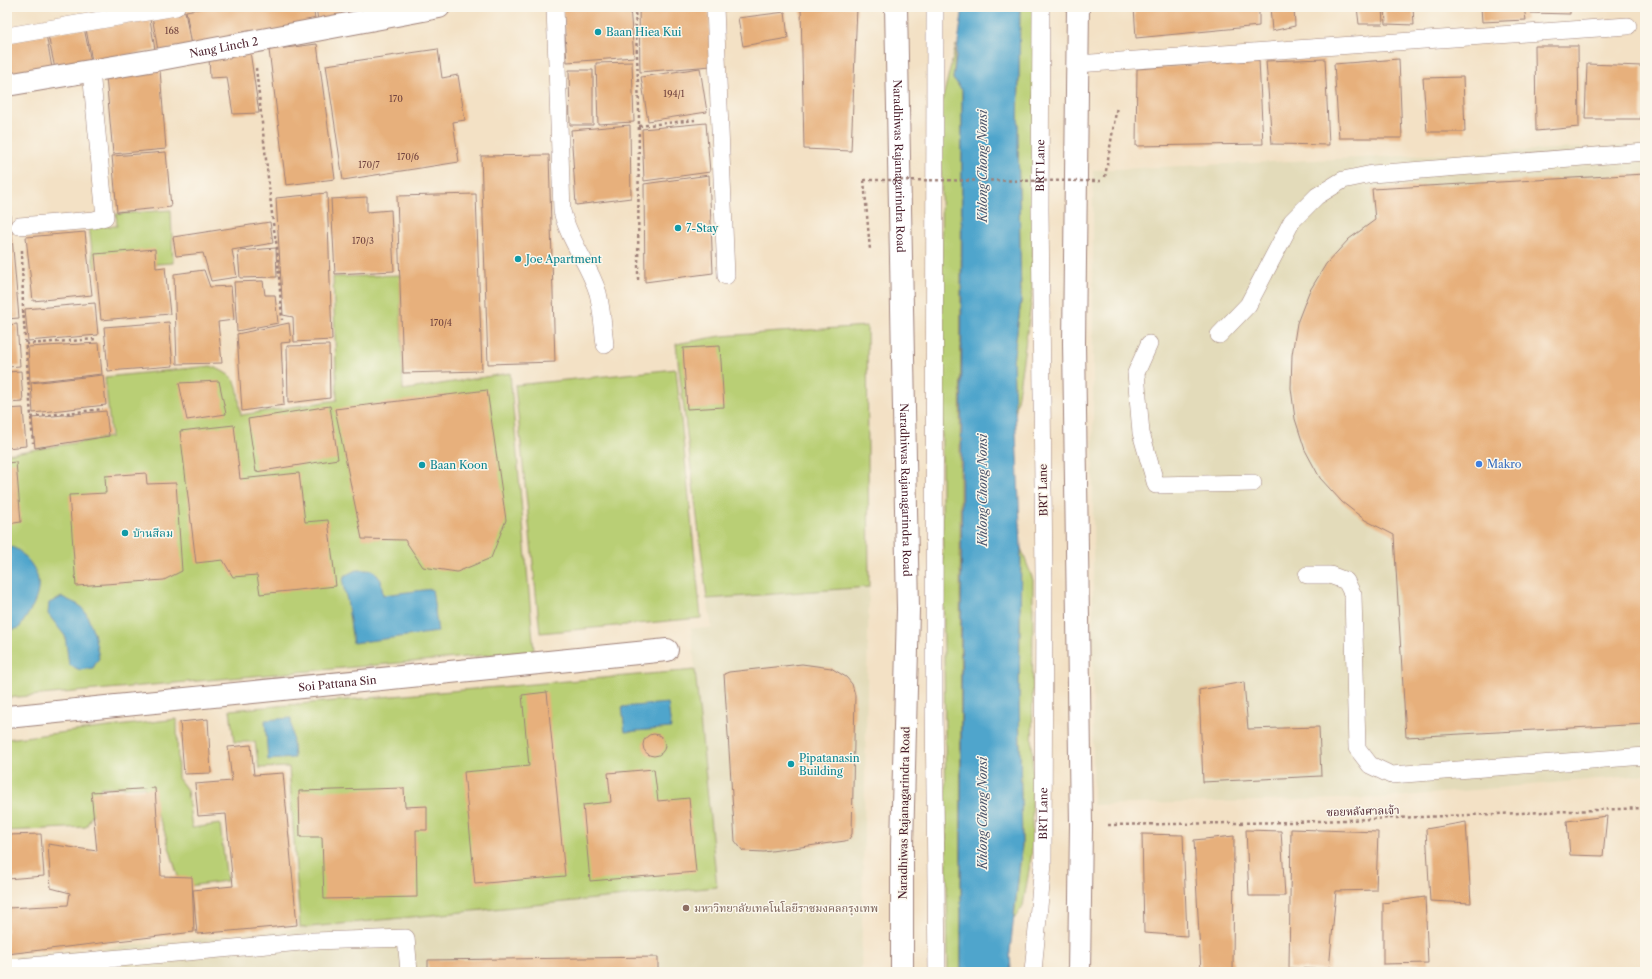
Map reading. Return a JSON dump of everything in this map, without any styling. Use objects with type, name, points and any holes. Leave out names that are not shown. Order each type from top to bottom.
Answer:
[{"type":"main road","name":"Nang Linch 2","points":[[7,85],[253,42],[439,7]]},
{"type":"main road","name":"Naradhiwas Rajanagarindra Road","points":[[896,7],[908,609],[902,846],[902,972]]},
{"type":"main road","points":[[1078,7],[1074,342],[1081,825],[1079,972]]},
{"type":"main road","name":"Soi Pattana Sin","points":[[7,717],[667,650]]},
{"type":"lane","points":[[555,7],[562,211],[566,229],[598,292],[605,345]]},
{"type":"lane","points":[[715,7],[726,276]]},
{"type":"lane","points":[[935,7],[934,714],[936,972]]},
{"type":"lane","name":"BRT Lane","points":[[1033,972],[1043,856],[1044,578],[1040,209],[1041,7]]},
{"type":"lane","points":[[7,36],[165,8]]},
{"type":"lane","points":[[1077,64],[1628,26]]},
{"type":"lane","points":[[19,226],[94,220],[105,217],[92,71]]},
{"type":"lane","points":[[1219,335],[1248,305],[1292,221],[1317,196],[1344,180],[1372,174],[1645,152]]},
{"type":"lane","points":[[1149,344],[1136,373],[1141,433],[1156,485],[1254,483]]},
{"type":"lane","points":[[1307,575],[1330,575],[1346,581],[1353,595],[1357,748],[1370,765],[1391,775],[1645,756]]},
{"type":"lane","points":[[7,968],[313,941],[406,938],[409,972]]},
{"type":"path","points":[[635,7],[638,126],[638,280]]},
{"type":"path","points":[[253,42],[277,247],[282,320]]},
{"type":"path","points":[[870,250],[864,180],[1104,181],[1117,106]]},
{"type":"path","points":[[638,126],[720,118]]},
{"type":"path","points":[[19,226],[22,251],[26,344],[33,443]]},
{"type":"path","points":[[26,344],[97,339]]},
{"type":"path","points":[[31,417],[103,410]]},
{"type":"path","name":"ซอยหลังศาลเจ้า","points":[[1081,825],[1295,822],[1645,808]]},
{"type":"shaded area","points":[[1645,145],[1645,775],[1383,798],[1093,805],[1093,170]]},
{"type":"shaded area","points":[[869,587],[861,972],[7,972],[7,958],[717,887],[691,628],[712,628],[707,599]]},
{"type":"green space","points":[[1020,7],[1036,7],[1032,297],[1015,416],[1013,362],[1021,301],[1018,139]]},
{"type":"green space","points":[[956,45],[953,79],[962,90],[960,463],[961,972],[948,972],[942,497],[941,105]]},
{"type":"green space","points":[[171,210],[173,263],[94,268],[89,226],[117,226],[116,214]]},
{"type":"green space","points":[[400,275],[403,390],[510,373],[534,651],[7,698],[7,454],[111,437],[105,377],[211,366],[233,379],[238,390],[241,415],[337,400],[333,277]]},
{"type":"green space","points":[[867,326],[869,587],[707,599],[676,344],[721,336]]},
{"type":"green space","points":[[676,369],[701,618],[540,633],[515,385]]},
{"type":"green space","points":[[1021,548],[1033,580],[1032,852],[1023,906],[1014,919],[1022,845],[1019,698]]},
{"type":"green space","points":[[695,670],[717,887],[300,928],[289,767],[259,768],[255,742],[234,742],[230,710]]},
{"type":"green space","points":[[177,719],[178,778],[187,790],[192,828],[220,824],[227,881],[181,887],[163,827],[144,787],[101,787],[93,813],[86,827],[7,831],[7,739]]},
{"type":"water","name":"Khlong Chong Nonsi","points":[[963,7],[1020,7],[1018,139],[1021,301],[1013,362],[1021,548],[1019,698],[1022,845],[1010,951],[1011,972],[961,972],[962,90],[953,79]]},
{"type":"water","points":[[7,546],[18,550],[27,559],[34,568],[38,585],[34,602],[19,628],[7,631]]},
{"type":"water","points":[[356,570],[373,570],[381,580],[383,595],[432,589],[438,632],[353,643],[347,600],[343,585],[344,576]]},
{"type":"water","points":[[62,597],[79,605],[86,613],[94,633],[99,658],[93,668],[80,670],[69,665],[65,636],[48,614],[49,603]]},
{"type":"water","points":[[668,703],[671,728],[625,732],[622,707]]},
{"type":"water","points":[[291,718],[294,758],[268,760],[265,720]]},
{"type":"building","points":[[209,7],[313,7],[316,24],[192,45],[186,11]]},
{"type":"building","points":[[316,7],[344,7],[345,17],[318,21]]},
{"type":"building","points":[[347,7],[374,7],[375,12],[348,16]]},
{"type":"building","name":"Baan Hiea Kui","points":[[563,7],[630,7],[634,57],[567,62]]},
{"type":"building","points":[[639,7],[709,7],[711,66],[640,72]]},
{"type":"building","points":[[724,7],[746,7],[746,8],[724,11]]},
{"type":"building","points":[[801,7],[857,7],[851,151],[804,149]]},
{"type":"building","points":[[1134,7],[1259,7],[1259,26],[1136,38]]},
{"type":"building","points":[[1270,7],[1294,7],[1295,26],[1272,31]]},
{"type":"building","points":[[1357,7],[1382,7],[1383,24],[1359,24]]},
{"type":"building","points":[[1385,7],[1413,7],[1414,25],[1386,24]]},
{"type":"building","points":[[1481,7],[1524,7],[1526,20],[1482,22]]},
{"type":"building","points":[[1531,7],[1570,7],[1570,14],[1531,13]]},
{"type":"building","points":[[185,11],[191,46],[158,51],[152,16]]},
{"type":"building","points":[[785,12],[788,38],[743,46],[738,18]]},
{"type":"building","points":[[150,19],[155,50],[92,61],[86,29]]},
{"type":"building","points":[[84,28],[91,62],[55,69],[48,35]]},
{"type":"building","points":[[46,34],[52,68],[7,77],[7,42]]},
{"type":"building","points":[[317,44],[335,179],[286,185],[269,50]]},
{"type":"building","points":[[1535,46],[1578,46],[1579,127],[1536,131]]},
{"type":"building","points":[[438,49],[442,78],[458,75],[465,120],[453,122],[459,162],[343,180],[326,65]]},
{"type":"building","points":[[250,51],[259,113],[233,114],[227,77],[210,78],[209,56]]},
{"type":"building","points":[[1325,59],[1329,145],[1272,144],[1266,61]]},
{"type":"building","points":[[1399,59],[1402,138],[1339,138],[1334,64]]},
{"type":"building","points":[[1259,60],[1263,144],[1136,146],[1137,69]]},
{"type":"building","points":[[632,62],[634,122],[598,124],[596,63]]},
{"type":"building","points":[[1587,64],[1642,66],[1641,119],[1585,119]]},
{"type":"building","points":[[700,68],[707,112],[648,121],[641,77]]},
{"type":"building","points":[[160,70],[166,149],[113,154],[106,77]]},
{"type":"building","points":[[569,70],[593,70],[593,125],[570,125]]},
{"type":"building","points":[[1463,77],[1465,132],[1427,132],[1423,78]]},
{"type":"building","points":[[706,123],[710,172],[644,181],[642,129]]},
{"type":"building","points":[[630,125],[631,198],[576,205],[571,130]]},
{"type":"building","points":[[166,152],[171,207],[117,212],[112,156]]},
{"type":"building","name":"Joe Apartment","points":[[549,155],[555,362],[488,364],[481,156]]},
{"type":"building","name":"Makro","points":[[1645,174],[1645,724],[1406,737],[1394,535],[1365,520],[1342,502],[1320,478],[1305,450],[1295,419],[1291,388],[1292,355],[1297,323],[1309,292],[1326,264],[1349,239],[1375,220],[1372,189]]},
{"type":"building","name":"7-Stay","points":[[709,175],[713,273],[645,282],[644,184]]},
{"type":"building","points":[[7,190],[10,209],[7,210]]},
{"type":"building","points":[[327,193],[332,340],[294,342],[293,317],[283,315],[276,198]]},
{"type":"building","points":[[476,194],[482,371],[403,373],[397,196]]},
{"type":"building","points":[[367,197],[367,212],[391,210],[394,271],[335,274],[331,199]]},
{"type":"building","points":[[10,214],[19,318],[7,319],[7,215]]},
{"type":"building","points":[[270,222],[273,243],[232,250],[237,277],[211,281],[203,253],[176,256],[173,237]]},
{"type":"building","points":[[85,232],[92,295],[33,301],[26,237]]},
{"type":"building","points":[[276,248],[277,277],[240,278],[238,251]]},
{"type":"building","points":[[155,249],[156,268],[165,267],[170,314],[101,320],[95,254]]},
{"type":"building","points":[[204,270],[210,287],[231,286],[234,320],[218,322],[222,363],[177,364],[174,274]]},
{"type":"building","points":[[263,281],[265,295],[275,295],[278,323],[237,331],[234,282]]},
{"type":"building","points":[[95,303],[98,335],[28,341],[25,309]]},
{"type":"building","points":[[169,322],[173,366],[108,371],[104,327]]},
{"type":"building","points":[[289,323],[291,342],[281,343],[284,405],[242,411],[237,334]]},
{"type":"building","points":[[17,324],[20,366],[7,367],[7,325]]},
{"type":"building","points":[[99,343],[102,374],[30,382],[28,347]]},
{"type":"building","points":[[329,345],[330,398],[288,403],[287,346]]},
{"type":"building","points":[[720,346],[724,407],[687,409],[683,348]]},
{"type":"building","points":[[21,371],[23,402],[7,403],[7,372]]},
{"type":"building","points":[[103,375],[106,405],[33,413],[31,383]]},
{"type":"building","points":[[219,381],[226,414],[187,420],[179,383]]},
{"type":"building","name":"Baan Koon","points":[[487,390],[506,520],[491,558],[457,572],[423,567],[405,540],[362,539],[335,409]]},
{"type":"building","points":[[330,406],[338,459],[256,472],[248,419]]},
{"type":"building","points":[[23,408],[26,446],[7,448],[7,409]]},
{"type":"building","points":[[106,411],[109,436],[35,448],[32,418]]},
{"type":"building","points":[[234,425],[240,479],[299,473],[305,522],[328,520],[336,586],[260,594],[257,575],[233,577],[223,560],[196,563],[180,431]]},
{"type":"building","points":[[16,462],[21,522],[7,524],[7,463]]},
{"type":"building","name":"บ้านสีลม","points":[[146,473],[147,484],[176,483],[182,571],[164,580],[76,586],[69,495],[106,493],[105,476]]},
{"type":"building","name":"Pipatanasin Building","points":[[802,664],[831,668],[846,677],[852,684],[855,695],[852,834],[849,839],[845,841],[764,852],[743,851],[735,841],[724,674],[729,672]]},
{"type":"building","points":[[1244,682],[1248,729],[1319,727],[1321,776],[1203,782],[1199,690]]},
{"type":"building","points":[[547,692],[565,876],[475,884],[464,772],[529,766],[522,695]]},
{"type":"building","points":[[208,719],[211,773],[184,774],[180,722]]},
{"type":"building","points":[[654,734],[662,737],[665,745],[662,753],[654,756],[646,753],[643,745],[646,737]]},
{"type":"building","points":[[251,745],[254,775],[283,773],[297,925],[197,934],[193,890],[233,886],[226,814],[198,816],[195,784],[232,781],[228,747]]},
{"type":"building","points":[[654,769],[658,801],[689,798],[696,872],[590,881],[583,805],[611,802],[608,773]]},
{"type":"building","points":[[155,788],[161,876],[192,877],[194,932],[7,954],[7,908],[68,905],[70,893],[51,888],[48,844],[97,851],[91,792]]},
{"type":"building","points":[[404,788],[405,807],[427,806],[427,830],[416,830],[417,897],[324,899],[322,837],[300,837],[299,791]]},
{"type":"building","points":[[1607,816],[1603,856],[1570,855],[1567,821]]},
{"type":"building","points":[[1466,822],[1471,903],[1430,901],[1426,829]]},
{"type":"building","points":[[1291,829],[1378,832],[1376,890],[1336,891],[1329,970],[1289,968]]},
{"type":"building","points":[[1246,830],[1281,831],[1285,896],[1249,896]]},
{"type":"building","points":[[41,834],[44,876],[7,879],[7,835]]},
{"type":"building","points":[[1142,834],[1183,835],[1187,936],[1144,933]]},
{"type":"building","points":[[1234,836],[1233,972],[1201,972],[1194,840]]},
{"type":"building","points":[[1425,897],[1428,963],[1383,964],[1383,903]]},
{"type":"building","points":[[658,957],[658,972],[428,972],[428,960]]},
{"type":"place","name":"Baan Hiea Kui","points":[[598,32]]},
{"type":"place","name":"7-Stay","points":[[678,228]]},
{"type":"place","name":"Joe Apartment","points":[[518,259]]},
{"type":"place","name":"Makro","points":[[1479,464]]},
{"type":"place","name":"Baan Koon","points":[[422,465]]},
{"type":"place","name":"บ้านสีลม","points":[[125,533]]},
{"type":"place","name":"Pipatanasin Building","points":[[791,764]]},
{"type":"place","name":"มหาวิทยาลัยเทคโนโลยีราชมงคลกรุงเทพ","points":[[686,908]]}]
